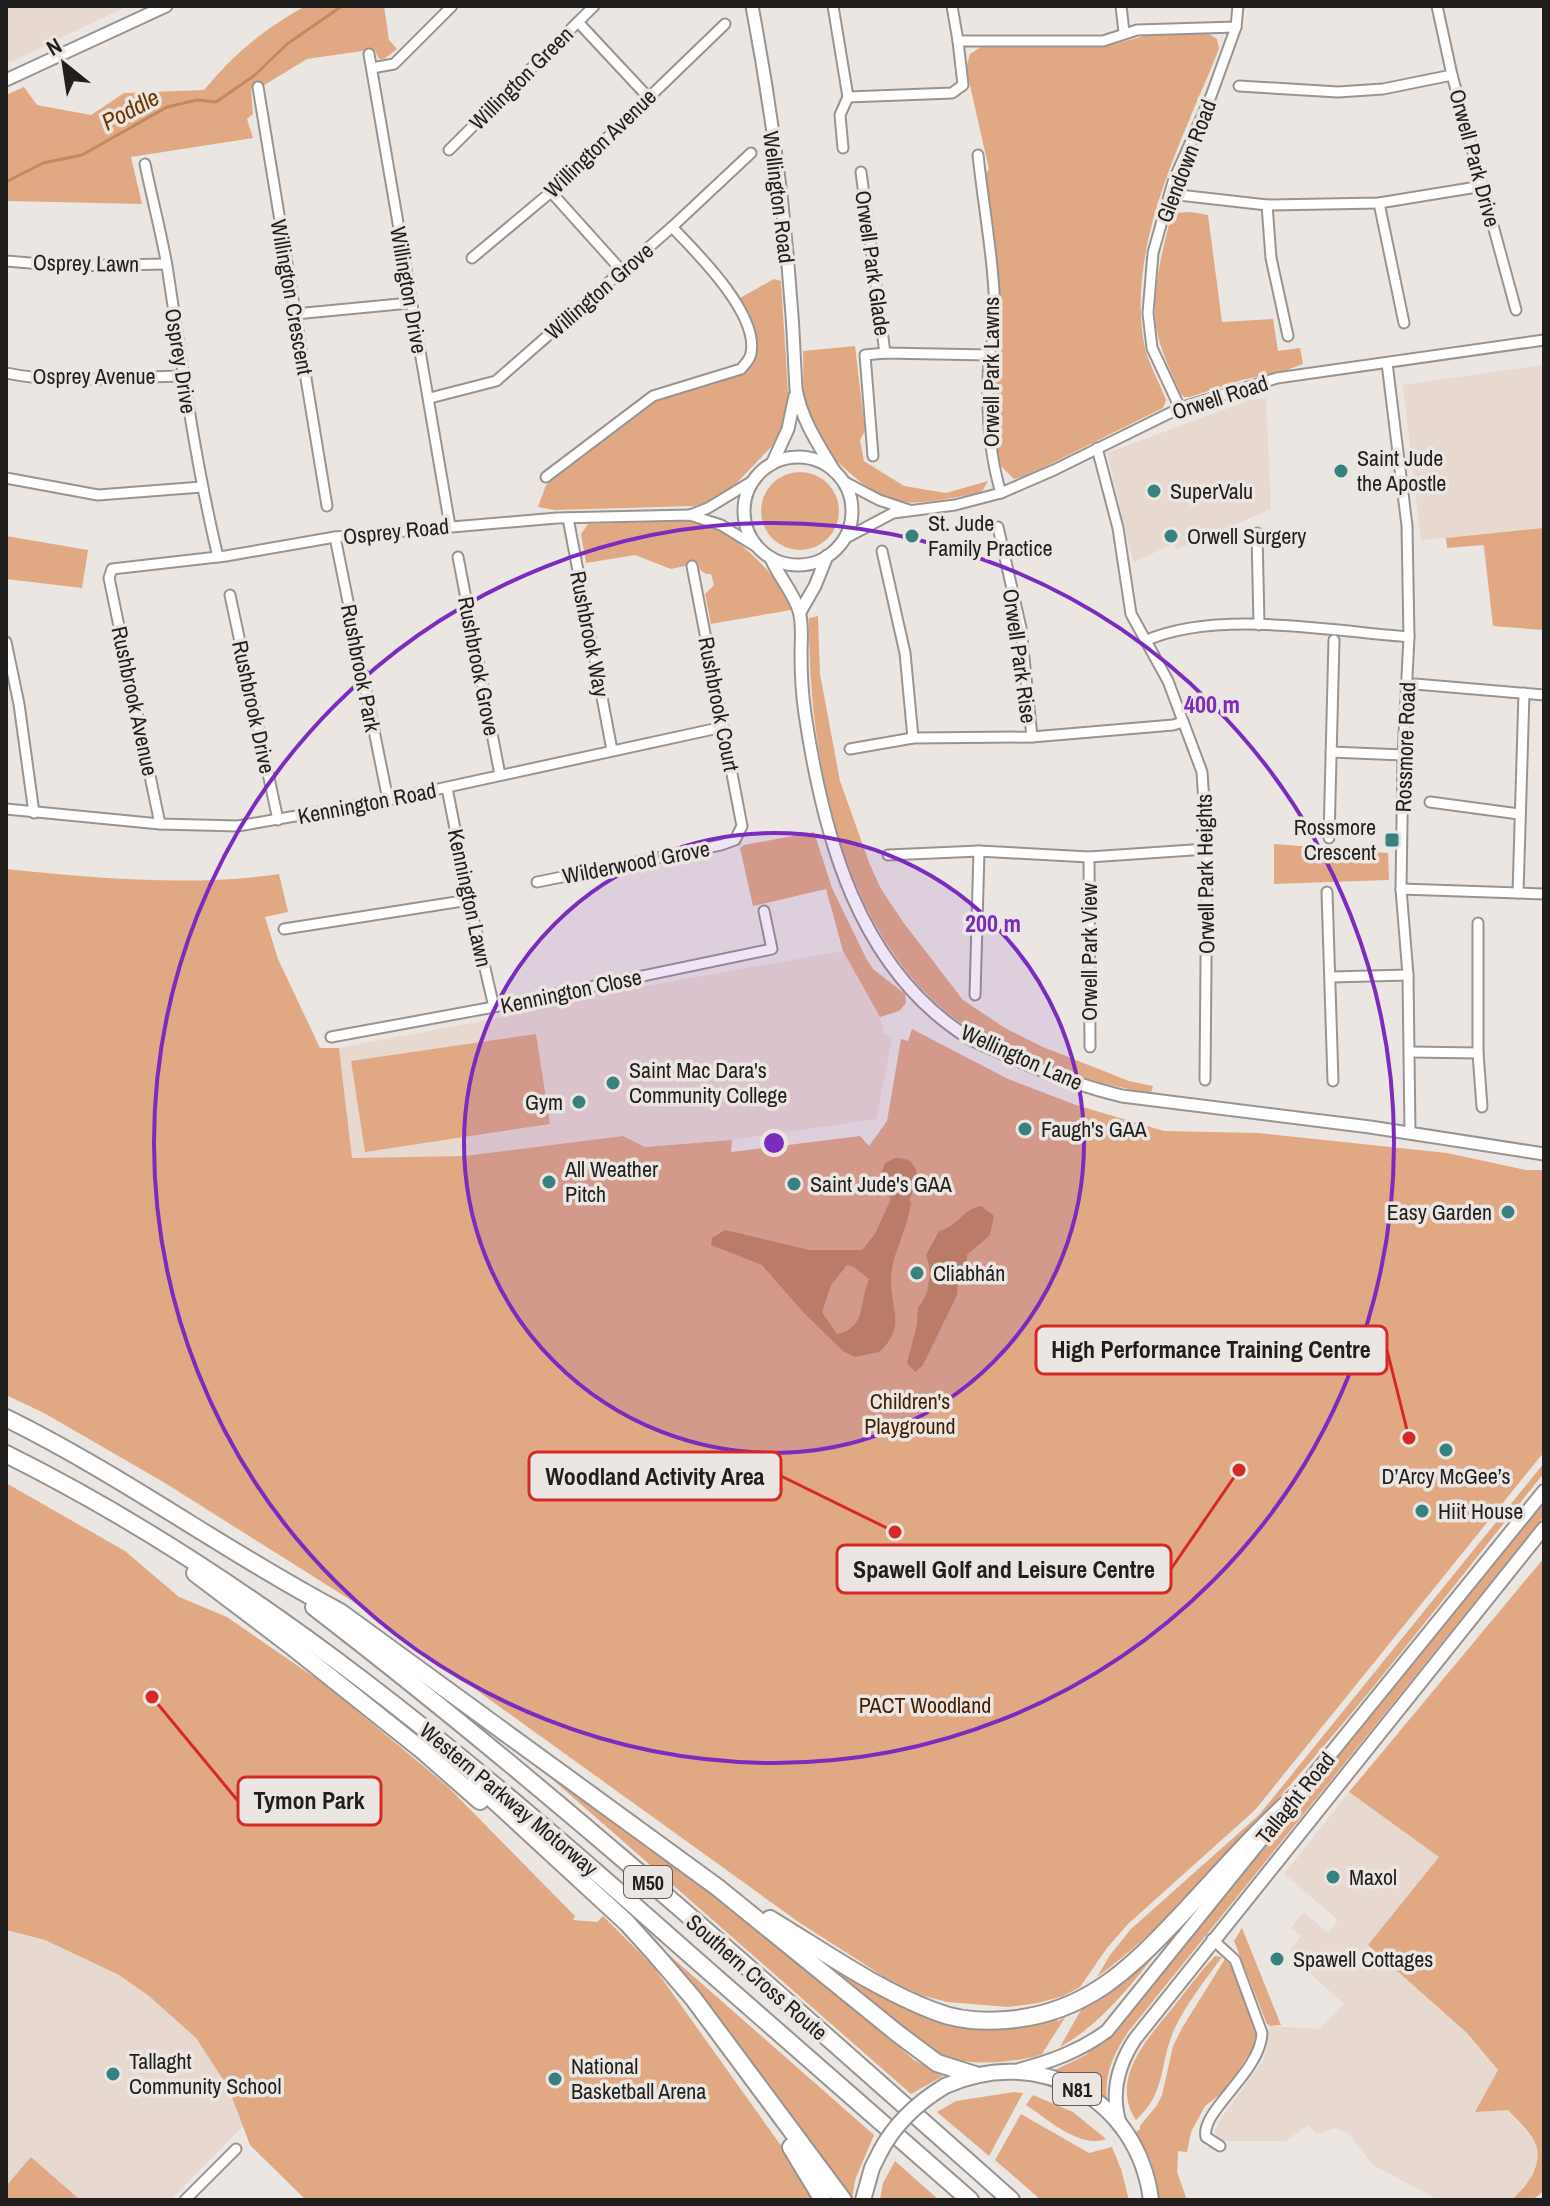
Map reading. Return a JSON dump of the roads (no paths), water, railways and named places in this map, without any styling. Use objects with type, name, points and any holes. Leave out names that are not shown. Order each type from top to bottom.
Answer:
[{"type":"highway","name":"M50","points":[[6,1418],[167,1509],[274,1577],[340,1612],[717,1887],[937,2063],[975,2075]]},
{"type":"highway","name":"Western Parkway Motorway","points":[[6,1454],[139,1527],[264,1608],[442,1741],[613,1886],[970,2200]]},
{"type":"highway","name":"M50","points":[[139,1527],[423,1751],[656,1955]]},
{"type":"highway","name":"Southern Cross Route","points":[[274,1577],[395,1670],[565,1810],[1011,2200]]},
{"type":"highway","name":"M50","points":[[389,1701],[437,1750],[627,1923],[693,1998],[843,2200]]},
{"type":"highway","name":"M50","points":[[717,1887],[887,1990],[936,2012],[992,2021],[1017,2019],[1060,2009],[1118,1977],[1163,1934],[1266,1822],[1297,1795]]},
{"type":"highway","name":"M50","points":[[743,2066],[823,2200]]},
{"type":"main road","name":"Tallaght Road","points":[[1019,2070],[1058,2060],[1107,2031],[1544,1491]]},
{"type":"main road","name":"Tallaght Road","points":[[1122,2129],[1115,2091],[1126,2052],[1212,1939],[1544,1528]]},
{"type":"main road","name":"N81","points":[[863,2200],[880,2152],[907,2114],[945,2086],[975,2075],[1019,2070],[1046,2075],[1087,2094],[1105,2107],[1122,2129],[1144,2168],[1151,2200]]},
{"type":"street","points":[[6,80],[166,6]]},
{"type":"street","points":[[372,68],[394,64],[452,6]]},
{"type":"street","name":"Willington Green","points":[[449,150],[594,6]]},
{"type":"street","name":"Wellington Road","points":[[752,6],[787,250],[796,389],[810,433],[839,477]]},
{"type":"street","points":[[833,6],[848,97],[840,115],[843,148]]},
{"type":"street","points":[[848,97],[952,93],[959,89],[963,85],[952,6]]},
{"type":"street","points":[[1121,6],[1124,32]]},
{"type":"street","name":"Glendown Road","points":[[1180,408],[1152,348],[1148,313],[1153,253],[1170,194],[1236,27],[1238,6]]},
{"type":"street","name":"Orwell Park Drive","points":[[1437,6],[1452,75],[1516,310]]},
{"type":"street","points":[[578,22],[648,97]]},
{"type":"street","name":"Willington Avenue","points":[[472,258],[551,192],[725,24]]},
{"type":"street","points":[[958,41],[1103,41],[1124,32],[1236,27]]},
{"type":"street","name":"Willington Drive","points":[[369,54],[450,526]]},
{"type":"street","points":[[1239,86],[1338,92],[1383,89],[1452,75]]},
{"type":"street","name":"Willington Crescent","points":[[258,87],[327,506]]},
{"type":"street","name":"Willington Grove","points":[[430,398],[496,381],[672,227],[751,153]]},
{"type":"street","name":"Orwell Park Lawns","points":[[978,155],[995,330],[989,355],[992,462],[1001,493]]},
{"type":"street","name":"Osprey Drive","points":[[145,164],[166,264],[202,487],[218,557]]},
{"type":"street","name":"Orwell Park Glade","points":[[861,172],[885,353]]},
{"type":"street","points":[[1170,194],[1267,205],[1379,203],[1483,186]]},
{"type":"street","points":[[551,192],[622,271]]},
{"type":"street","points":[[1379,203],[1404,323]]},
{"type":"street","points":[[1267,205],[1271,258],[1288,336]]},
{"type":"street","points":[[546,477],[653,396],[741,369],[751,357],[752,342],[733,296],[672,227]]},
{"type":"street","name":"Osprey Lawn","points":[[6,261],[66,266],[166,264]]},
{"type":"street","points":[[295,314],[410,303]]},
{"type":"street","name":"Orwell Road","points":[[844,539],[893,513],[955,505],[1001,493],[1180,408],[1277,378],[1544,340]]},
{"type":"street","name":"Orwell Park Glade","points":[[873,456],[865,355],[989,355]]},
{"type":"street","name":"Rossmore Road","points":[[1387,363],[1407,526],[1409,637],[1401,889],[1408,975],[1410,1133]]},
{"type":"street","name":"Osprey Avenue","points":[[6,373],[27,377],[91,379],[182,376]]},
{"type":"street","name":"Wellington Road","points":[[772,464],[788,429],[796,389]]},
{"type":"street","name":"Orwell Park Heights","points":[[1097,448],[1118,528],[1131,614],[1168,681],[1202,772],[1207,849],[1205,1080]]},
{"type":"street","points":[[803,457],[827,465],[839,477],[849,494],[852,515],[844,539],[827,556],[811,563],[788,564],[771,558],[749,533],[744,514],[746,495],[754,480],[772,464],[803,457]]},
{"type":"street","name":"Orwell Road","points":[[839,477],[879,500],[912,511]]},
{"type":"street","points":[[6,478],[98,495],[202,487]]},
{"type":"street","name":"Osprey Road","points":[[690,515],[708,508],[754,480]]},
{"type":"street","name":"Osprey Road","points":[[109,578],[112,569],[118,567],[218,557],[335,537],[568,518],[690,515],[721,525],[760,549]]},
{"type":"street","name":"Rushbrook Way","points":[[568,518],[612,750]]},
{"type":"street","name":"Orwell Park Rise","points":[[998,527],[1021,628],[1032,737]]},
{"type":"street","points":[[1257,533],[1259,625]]},
{"type":"street","name":"Rushbrook Park","points":[[335,537],[388,800]]},
{"type":"street","points":[[882,551],[905,653],[913,738]]},
{"type":"street","points":[[800,612],[827,556]]},
{"type":"street","name":"Rushbrook Grove","points":[[458,557],[500,775]]},
{"type":"street","name":"Wellington Lane","points":[[771,558],[800,612],[805,712],[818,785],[841,871],[880,949],[903,979],[946,1021],[971,1039],[1010,1057],[1085,1087],[1122,1096],[1410,1133],[1544,1154]]},
{"type":"street","name":"Rushbrook Court","points":[[692,566],[742,826],[735,840]]},
{"type":"street","name":"Rushbrook Avenue","points":[[109,578],[160,824]]},
{"type":"street","name":"Rushbrook Drive","points":[[230,595],[278,820]]},
{"type":"street","points":[[1145,641],[1199,625],[1259,625],[1409,637]]},
{"type":"street","points":[[1329,838],[1334,640]]},
{"type":"street","points":[[6,642],[19,704],[34,813]]},
{"type":"street","points":[[1415,684],[1544,695]]},
{"type":"street","points":[[1518,893],[1524,693]]},
{"type":"street","points":[[6,701],[19,704]]},
{"type":"street","name":"Orwell Park Rise","points":[[850,749],[913,738],[1032,737],[1183,722]]},
{"type":"street","name":"Kennington Road","points":[[6,809],[214,827],[278,820],[447,788],[723,727]]},
{"type":"street","points":[[1331,752],[1403,755]]},
{"type":"street","name":"Kennington Lawn","points":[[447,788],[494,1007]]},
{"type":"street","points":[[1430,802],[1519,814]]},
{"type":"street","name":"Wilderwood Grove","points":[[537,882],[735,840]]},
{"type":"street","name":"Orwell Park View","points":[[888,855],[979,851],[1089,857],[1207,849]]},
{"type":"street","points":[[975,995],[979,851]]},
{"type":"street","name":"Orwell Park View","points":[[1089,857],[1090,1047]]},
{"type":"street","points":[[1401,889],[1544,894]]},
{"type":"street","points":[[1327,892],[1333,1081]]},
{"type":"street","points":[[284,929],[469,900]]},
{"type":"street","name":"Kennington Close","points":[[331,1037],[494,1007],[772,949],[764,911]]},
{"type":"street","points":[[1478,923],[1478,1053],[1482,1107]]},
{"type":"street","points":[[1331,977],[1408,975]]},
{"type":"street","points":[[1410,1052],[1478,1053]]},
{"type":"street","points":[[1212,1939],[1235,1960],[1262,2033],[1262,2045],[1253,2063],[1206,2123],[1206,2137],[1220,2146]]},
{"type":"street","points":[[185,2200],[236,2149]]},
{"type":"waterway","name":"Poddle","points":[[6,182],[43,163],[82,155],[167,107],[197,100],[216,102],[255,75],[287,44],[342,6]]},
{"type":"place","name":"Saint Jude the Apostle","points":[[1341,471]]},
{"type":"place","name":"SuperValu","points":[[1154,491]]},
{"type":"place","name":"St. Jude Family Practice","points":[[912,536]]},
{"type":"place","name":"Orwell Surgery","points":[[1171,536]]},
{"type":"place","name":"Rossmore Crescent","points":[[1392,840]]},
{"type":"place","name":"Saint Mac Dara's Community College","points":[[613,1083]]},
{"type":"place","name":"Gym","points":[[579,1102]]},
{"type":"place","name":"Faugh's GAA","points":[[1025,1129]]},
{"type":"place","name":"All Weather Pitch","points":[[549,1182]]},
{"type":"place","name":"Saint Jude's GAA","points":[[794,1184]]},
{"type":"place","name":"Easy Garden","points":[[1508,1212]]},
{"type":"place","name":"Cliabhán","points":[[917,1273]]},
{"type":"place","name":"High Performance Training Centre","points":[[1409,1438]]},
{"type":"place","name":"D’Arcy McGee’s","points":[[1446,1450]]},
{"type":"place","name":"Spawell Golf and Leisure Centre","points":[[1239,1470]]},
{"type":"place","name":"Hiit House","points":[[1422,1511]]},
{"type":"place","name":"Woodland Activity Area","points":[[895,1532]]},
{"type":"place","name":"Tymon Park","points":[[152,1697]]},
{"type":"place","name":"Maxol","points":[[1333,1877]]},
{"type":"place","name":"Spawell Cottages","points":[[1277,1959]]},
{"type":"place","name":"Tallaght Community School","points":[[113,2074]]},
{"type":"place","name":"National Basketball Arena","points":[[555,2079]]},
{"type":"park label","name":"Children's Playground","points":[[910,1414]]},
{"type":"park label","name":"PACT Woodland","points":[[925,1705]]}]
